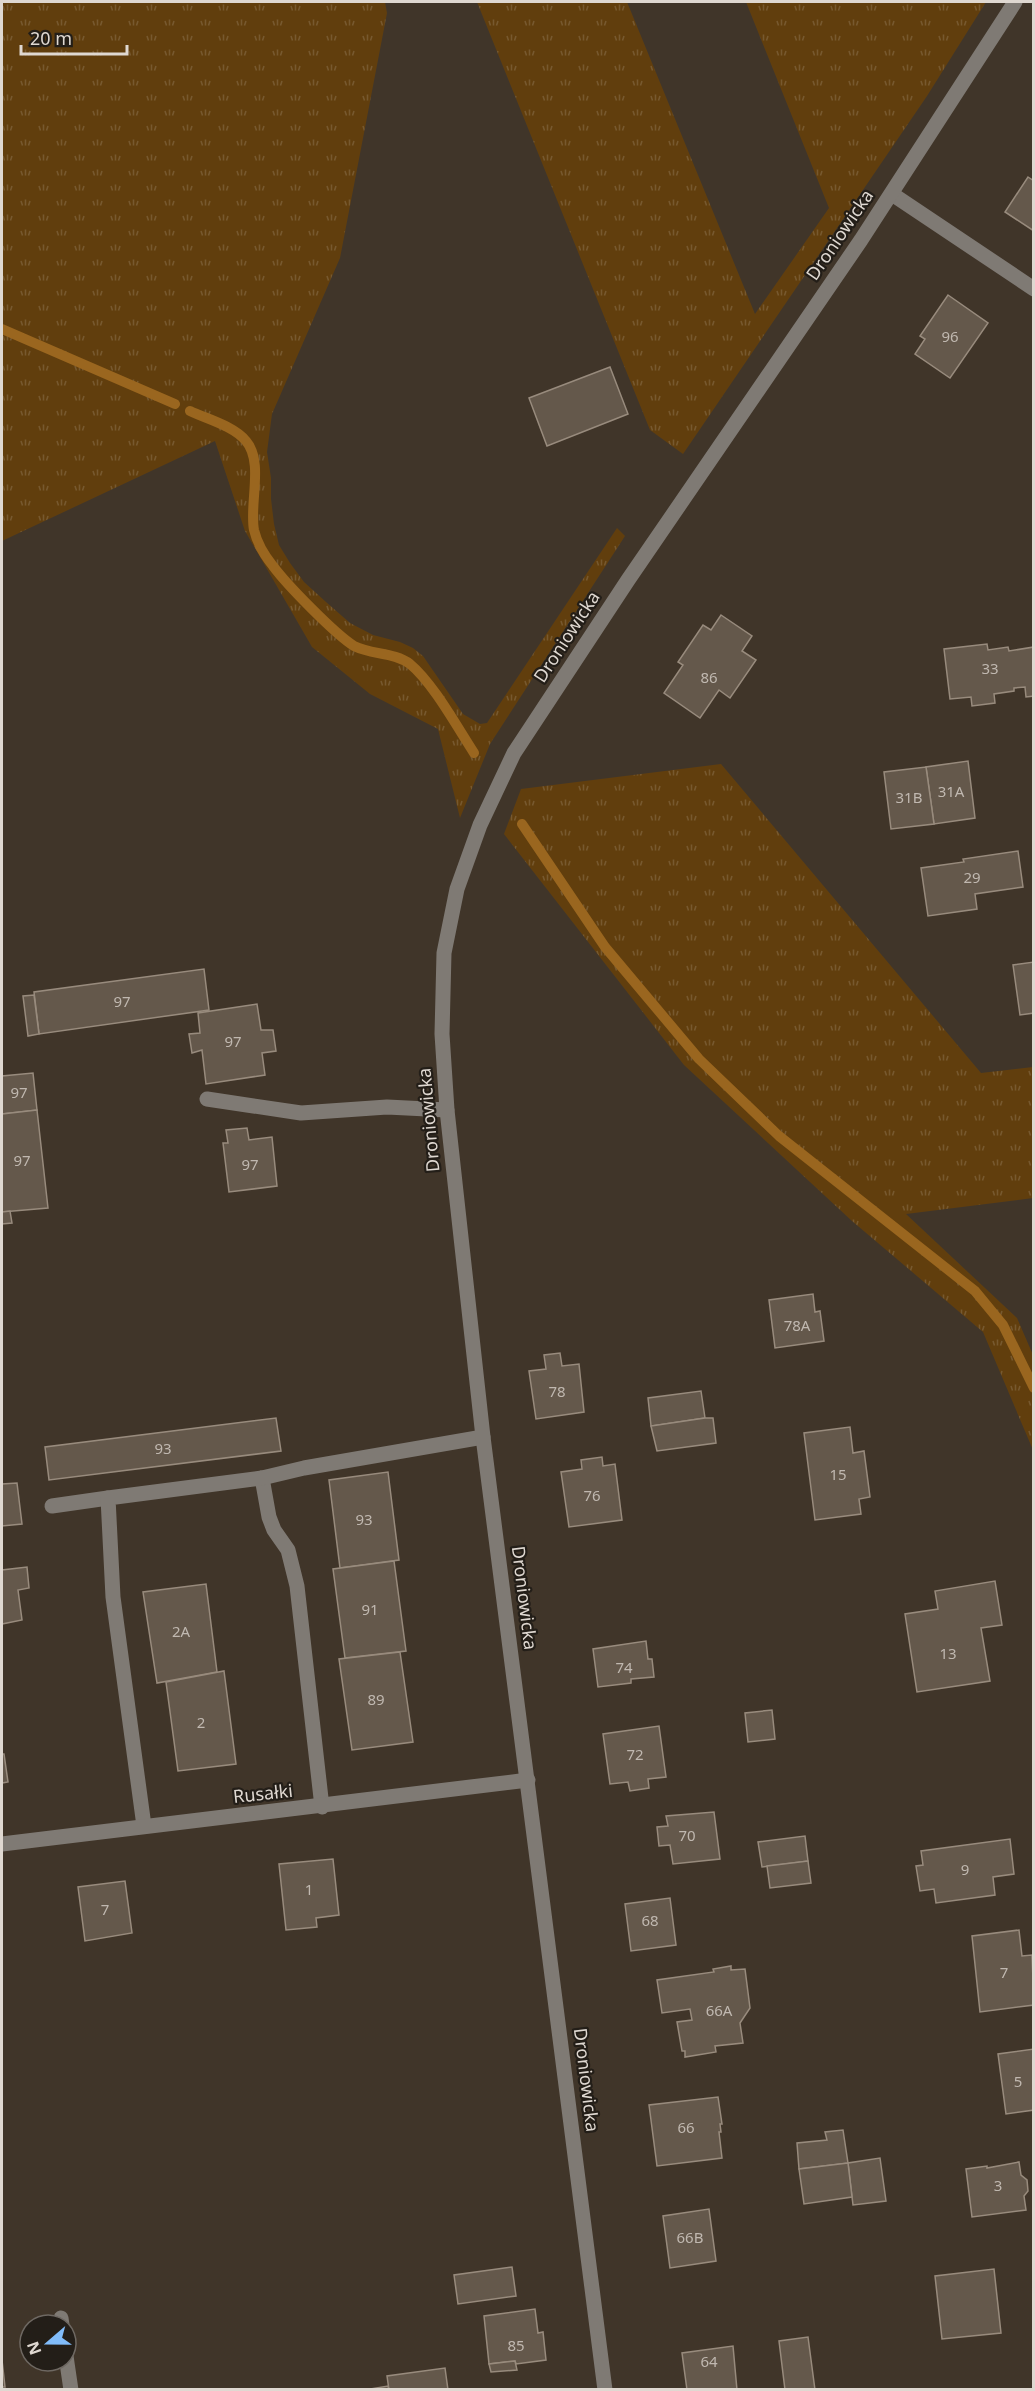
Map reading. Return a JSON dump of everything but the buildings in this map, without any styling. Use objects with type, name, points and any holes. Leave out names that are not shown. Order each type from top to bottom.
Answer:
[{"type":"street","name":"Droniowicka","points":[[605,2390],[483,1437],[447,1110],[442,1034],[444,953],[457,889],[480,825],[514,753],[628,580],[892,194],[1015,2]]},
{"type":"street","points":[[892,194],[1034,289]]},
{"type":"street","points":[[207,1100],[301,1113],[387,1107],[447,1110]]},
{"type":"street","points":[[52,1506],[262,1478],[304,1468],[483,1437]]},
{"type":"street","points":[[262,1478],[269,1517],[274,1530],[288,1550],[297,1586],[321,1807]]},
{"type":"street","points":[[108,1498],[112,1597],[144,1826]]},
{"type":"street","name":"Rusałki","points":[[2,1844],[321,1807],[528,1780]]},
{"type":"street","points":[[68,2373],[70,2390]]},
{"type":"green space","points":[[2,2],[385,2],[387,13],[340,258],[272,414],[267,452],[274,524],[279,545],[304,582],[350,623],[373,635],[400,642],[423,656],[463,714],[480,724],[487,723],[617,528],[625,536],[490,744],[460,818],[438,729],[370,694],[312,647],[245,531],[215,441],[2,541]]},
{"type":"green space","points":[[477,2],[627,2],[755,314],[829,208],[746,2],[986,2],[927,96],[683,454],[650,430]]},
{"type":"green space","points":[[721,764],[981,1073],[1033,1067],[1033,1198],[906,1214],[1017,1318],[1033,1355],[1033,1450],[983,1332],[852,1221],[684,1065],[504,834],[521,789]]},
{"type":"waterway","points":[[2,329],[175,404]]},
{"type":"waterway","points":[[190,411],[235,431],[246,441],[251,450],[255,472],[254,530],[270,562],[300,596],[354,646],[397,657],[419,672],[474,753]]},
{"type":"waterway","points":[[522,824],[605,947],[699,1059],[779,1136],[975,1291],[1003,1325],[1034,1388]]}]
